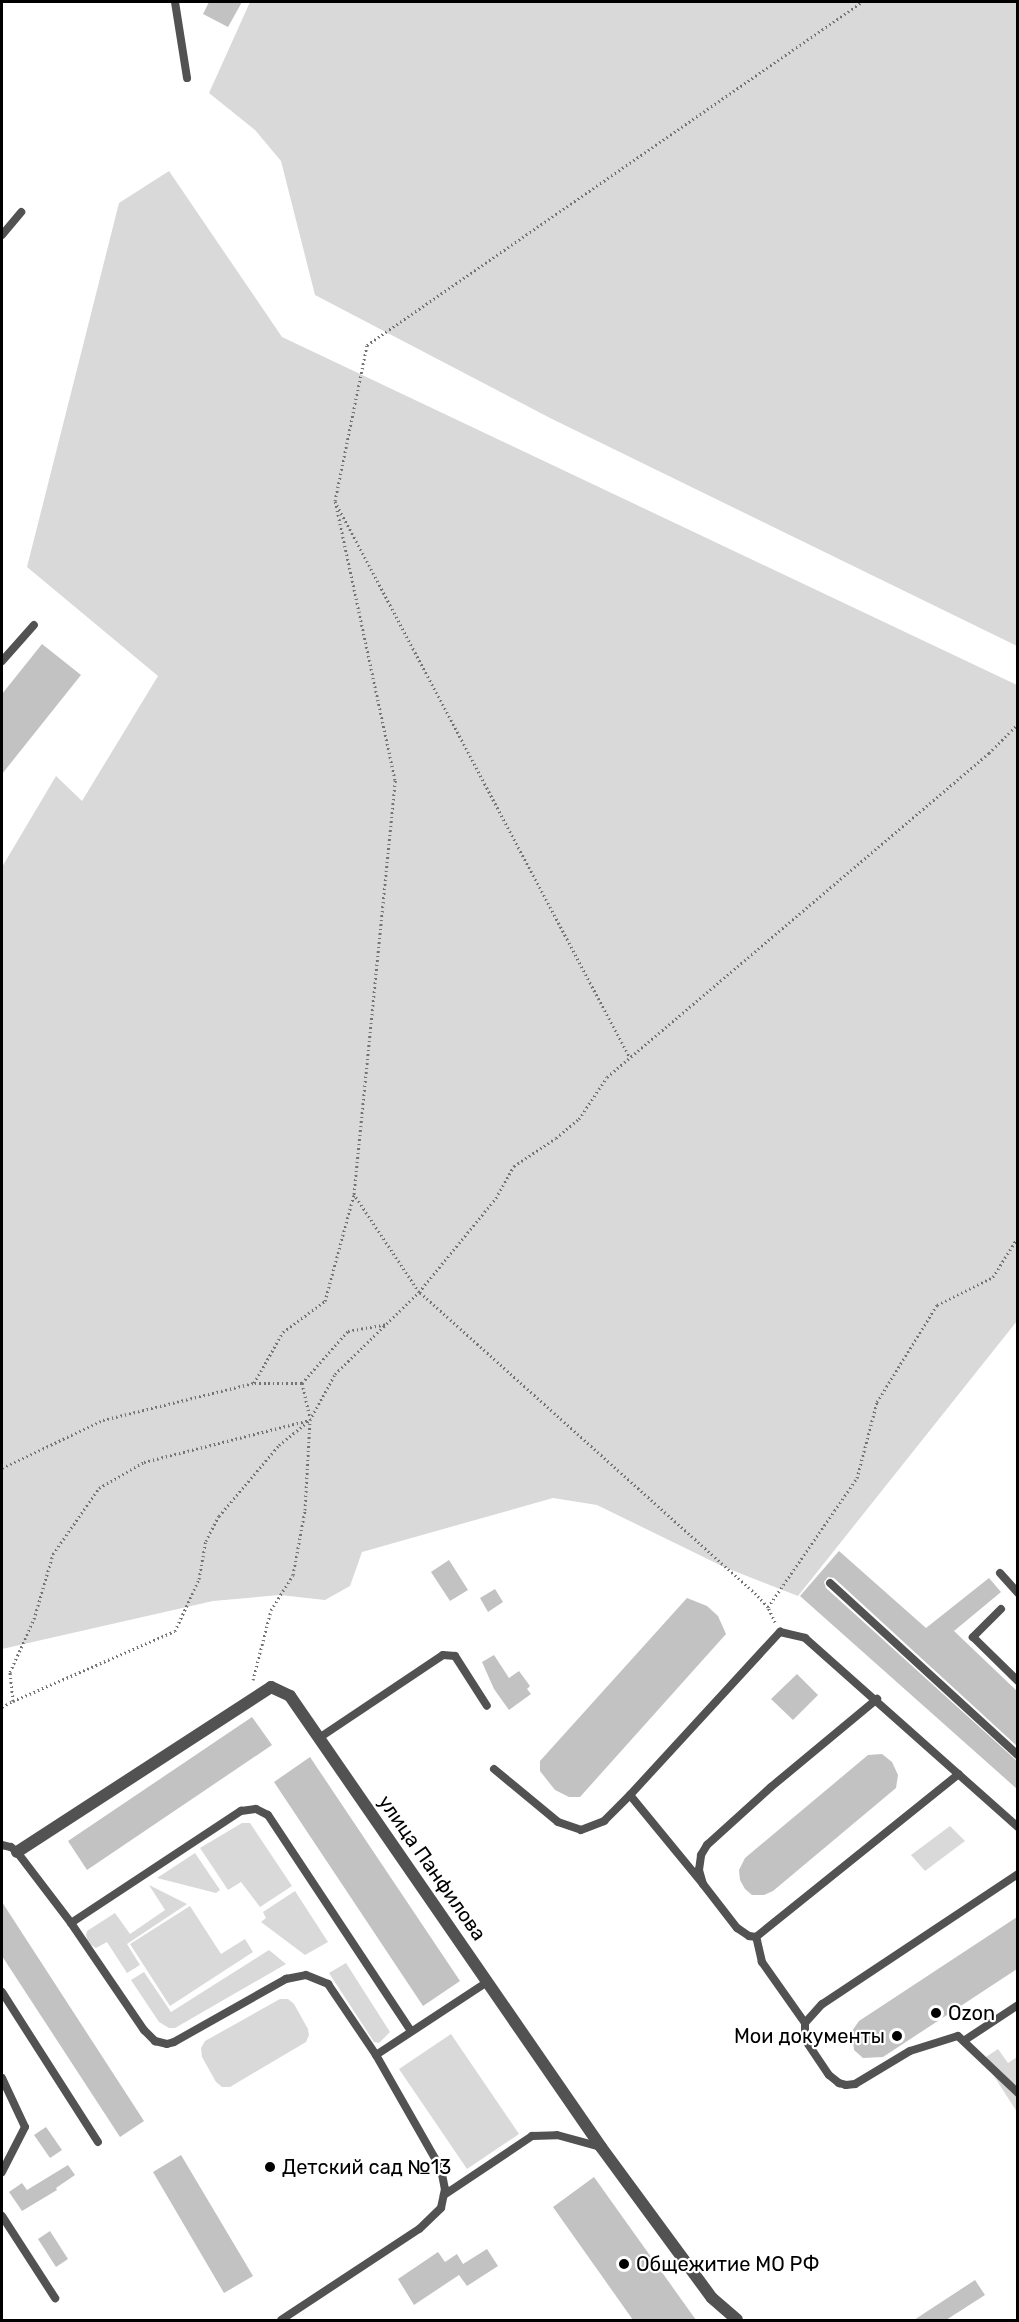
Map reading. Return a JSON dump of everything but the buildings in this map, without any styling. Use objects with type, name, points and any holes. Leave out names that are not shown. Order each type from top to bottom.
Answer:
[{"type":"street","name":"улица Панфилова","points":[[17,1852],[271,1687],[290,1696],[601,2147],[712,2298],[737,2320]]},
{"type":"lane","points":[[175,2],[188,78]]},
{"type":"lane","points":[[2,235],[21,212]]},
{"type":"lane","points":[[2,661],[34,625]]},
{"type":"lane","points":[[1000,1573],[1017,1593]]},
{"type":"lane","points":[[830,1583],[1017,1755]]},
{"type":"lane","points":[[1001,1608],[972,1637],[1017,1681]]},
{"type":"lane","points":[[494,1769],[558,1822],[581,1830],[604,1821],[780,1632],[806,1638],[877,1699],[1017,1827]]},
{"type":"lane","points":[[319,1738],[442,1655],[455,1656],[487,1706]]},
{"type":"lane","points":[[703,1884],[699,1870],[701,1855],[707,1845],[877,1699]]},
{"type":"lane","points":[[630,1795],[737,1928],[749,1936],[756,1937],[959,1774]]},
{"type":"lane","points":[[71,1923],[241,1811],[256,1809],[268,1815],[411,2031]]},
{"type":"lane","points":[[2,1845],[11,1846],[17,1852],[71,1923],[144,2030],[155,2042],[162,2044],[174,2042],[286,1979],[306,1975],[328,1984],[376,2055],[441,2169],[445,2179],[441,2208],[429,2222],[281,2320]]},
{"type":"lane","points":[[805,2023],[822,2004],[1017,1874]]},
{"type":"lane","points":[[756,1937],[762,1962],[805,2023],[808,2044],[829,2074],[839,2083],[855,2084],[910,2051],[958,2036],[965,2040],[1017,2093]]},
{"type":"lane","points":[[376,2055],[487,1982]]},
{"type":"lane","points":[[2,1992],[98,2142]]},
{"type":"lane","points":[[965,2040],[1017,2005]]},
{"type":"lane","points":[[2,2078],[25,2127],[2,2172]]},
{"type":"lane","points":[[444,2195],[532,2136],[557,2135],[601,2147]]},
{"type":"lane","points":[[2,2216],[55,2298]]},
{"type":"path","points":[[254,1383],[283,1332],[325,1301],[354,1194],[395,780],[335,501],[367,345],[862,2]]},
{"type":"path","points":[[335,501],[630,1057]]},
{"type":"path","points":[[2,1707],[175,1631],[200,1579],[206,1541],[219,1516],[279,1445],[310,1420],[335,1374],[420,1292],[496,1198],[514,1166],[556,1138],[579,1119],[607,1077],[989,753],[1017,724]]},
{"type":"path","points":[[354,1194],[420,1292],[768,1607],[780,1632]]},
{"type":"path","points":[[768,1607],[857,1478],[878,1402],[938,1305],[993,1277],[1017,1237]]},
{"type":"path","points":[[2,1468],[103,1420],[254,1383],[302,1383],[348,1331],[386,1324]]},
{"type":"path","points":[[248,1702],[271,1610],[292,1575],[306,1510],[310,1420],[302,1383]]},
{"type":"path","points":[[13,1701],[10,1672],[34,1619],[52,1554],[99,1488],[144,1462],[310,1420]]},
{"type":"shaded area","points":[[250,2],[1017,2],[1017,646],[550,418],[315,295],[281,161],[255,130],[209,93]]},
{"type":"shaded area","points":[[169,171],[282,337],[1017,685],[1017,1321],[798,1596],[724,1567],[597,1505],[553,1498],[362,1552],[350,1586],[325,1600],[280,1595],[213,1601],[2,1649],[2,867],[56,776],[82,801],[158,676],[27,567],[119,203]]},
{"type":"shaded area","points":[[242,1823],[250,1823],[292,1886],[260,1907],[241,1882],[228,1890],[200,1848]]},
{"type":"shaded area","points":[[950,1826],[965,1841],[925,1871],[911,1855]]},
{"type":"shaded area","points":[[195,1853],[220,1890],[216,1893],[157,1878]]},
{"type":"shaded area","points":[[149,1885],[187,1904],[127,1944],[140,1965],[127,1973],[107,1942],[96,1948],[88,1943],[87,1931],[115,1913],[130,1934],[165,1910]]},
{"type":"shaded area","points":[[295,1891],[328,1942],[305,1955],[261,1922],[266,1918],[263,1912]]},
{"type":"shaded area","points":[[190,1906],[221,1954],[245,1939],[253,1952],[170,2006],[130,1944]]},
{"type":"shaded area","points":[[269,1950],[286,1964],[175,2028],[169,2028],[159,2022],[131,1980],[144,1972],[171,2012]]},
{"type":"shaded area","points":[[346,1963],[390,2032],[379,2043],[374,2042],[329,1973]]},
{"type":"shaded area","points":[[280,1999],[288,1999],[294,2004],[308,2029],[309,2035],[306,2042],[230,2087],[222,2087],[216,2082],[202,2057],[201,2048],[205,2041]]},
{"type":"shaded area","points":[[451,2034],[519,2134],[467,2169],[399,2069]]},
{"type":"shaded area","points":[[998,2049],[1008,2063],[1017,2057],[1017,2112],[983,2059]]},
{"type":"place","name":"Ozon","points":[[936,2013]]},
{"type":"place","name":"Мои документы","points":[[897,2036]]},
{"type":"place","name":"Детский сад №13","points":[[270,2167]]},
{"type":"place","name":"Общежитие МО РФ","points":[[624,2264]]}]
